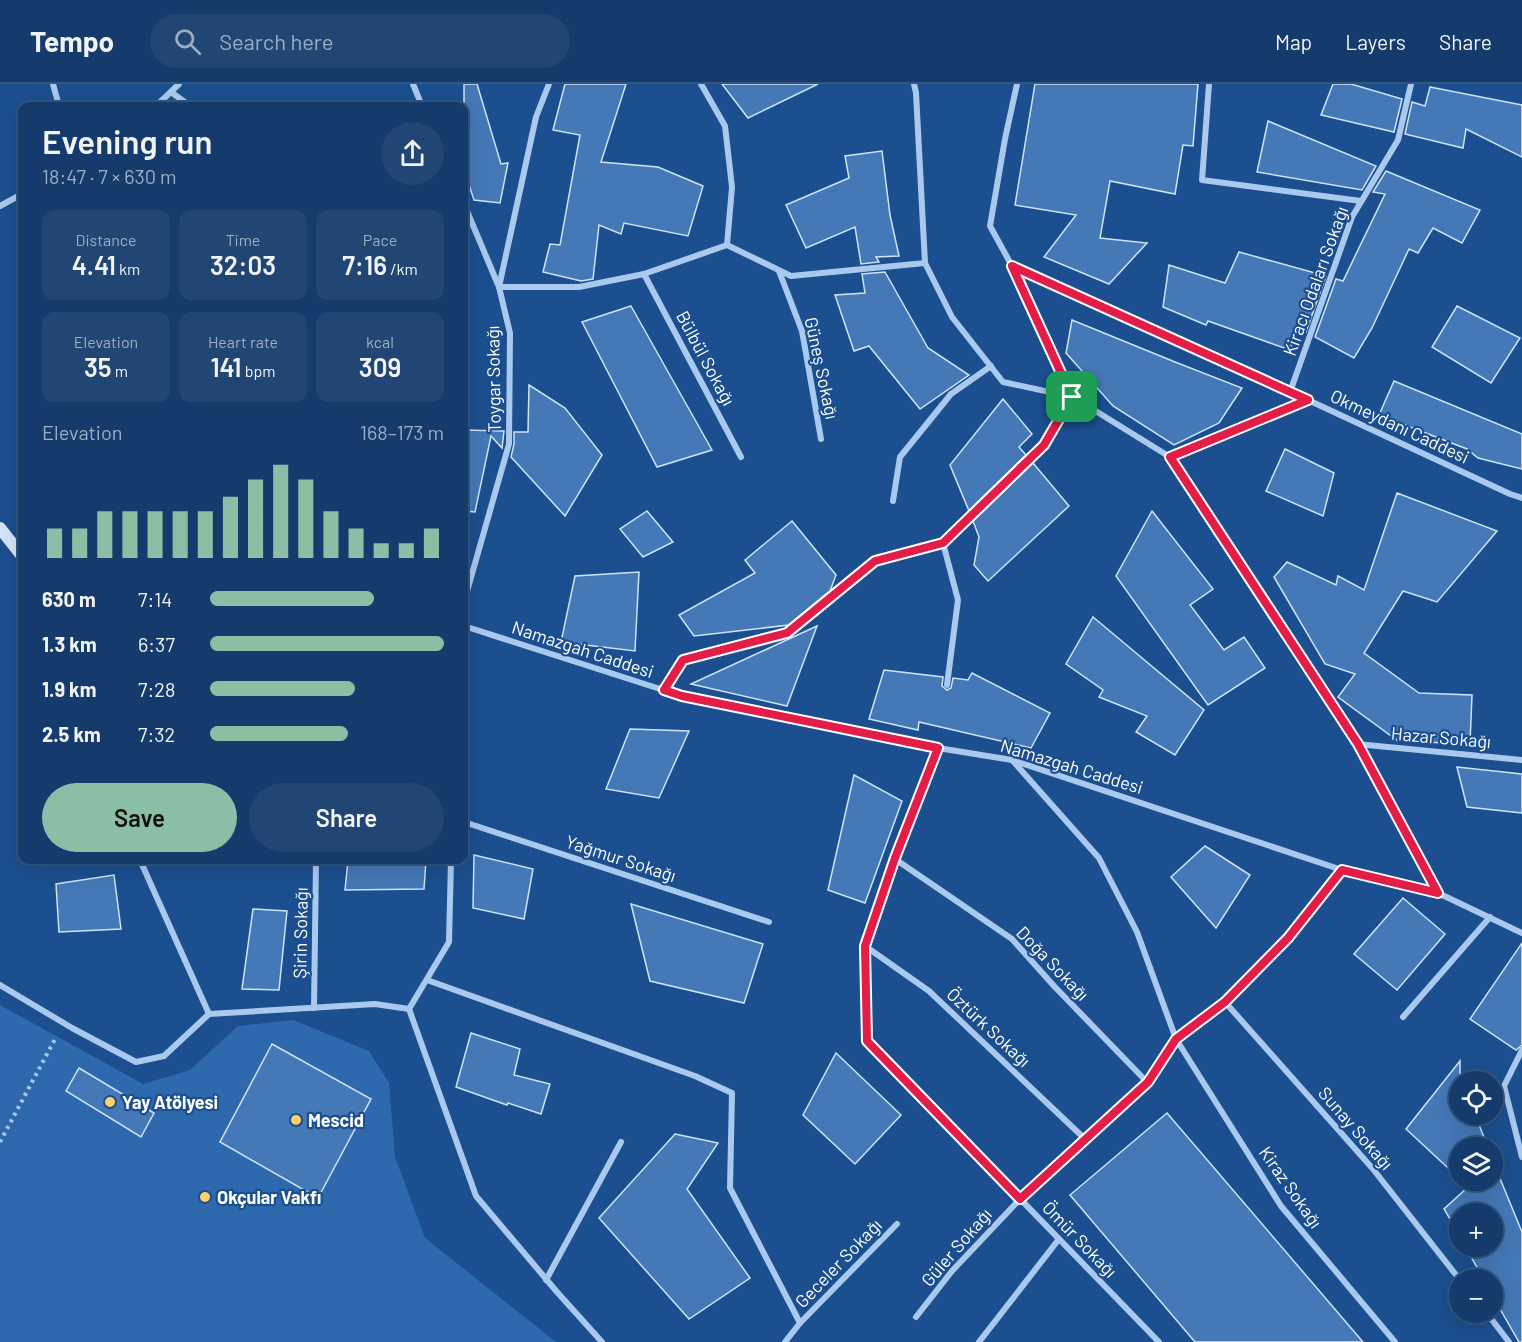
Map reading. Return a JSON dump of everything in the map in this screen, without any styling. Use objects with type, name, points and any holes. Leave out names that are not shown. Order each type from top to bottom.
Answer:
[{"type":"street","points":[[53,84],[58,102]]},
{"type":"street","points":[[160,102],[180,84]]},
{"type":"street","points":[[413,84],[420,102]]},
{"type":"street","name":"Toygar Sokağı","points":[[468,588],[509,444],[510,333],[499,287],[536,117],[549,84]]},
{"type":"street","points":[[701,84],[725,126],[732,187],[727,245]]},
{"type":"street","points":[[914,84],[925,263],[952,317],[1003,382],[1072,397],[1170,457],[1358,744],[1438,893]]},
{"type":"street","points":[[1017,84],[990,226],[1012,266],[1072,397]]},
{"type":"street","points":[[1209,84],[1202,180],[1361,201]]},
{"type":"street","name":"Kiracı Odaları Sokağı","points":[[1290,392],[1352,217],[1398,140],[1411,84]]},
{"type":"street","points":[[171,92],[185,102]]},
{"type":"street","points":[[0,206],[18,196]]},
{"type":"street","points":[[468,213],[499,287],[579,287],[644,274],[727,245],[791,276],[925,263]]},
{"type":"street","name":"Okmeydanı Caddesi","points":[[1012,266],[1522,498]]},
{"type":"street","name":"Güneş Sokağı","points":[[778,270],[802,331],[821,439]]},
{"type":"street","name":"Bülbül Sokağı","points":[[644,274],[741,457]]},
{"type":"street","points":[[893,501],[900,457],[951,394],[991,366]]},
{"type":"street","points":[[664,690],[683,660],[787,633],[875,561],[943,543],[1044,445],[1072,397]]},
{"type":"street","points":[[1170,457],[1308,400]]},
{"type":"street","points":[[0,528],[18,551]]},
{"type":"street","points":[[943,543],[958,600],[947,685]]},
{"type":"street","name":"Namazgah Caddesi","points":[[468,627],[682,696],[938,748],[1012,760],[1342,870],[1438,893],[1522,933]]},
{"type":"street","name":"Hazar Sokağı","points":[[1358,744],[1522,760]]},
{"type":"street","name":"Ömür Sokağı","points":[[938,748],[895,858],[865,946],[867,1041],[1159,1342]]},
{"type":"street","name":"Kiraz Sokağı","points":[[1012,760],[1099,858],[1137,932],[1176,1039],[1281,1206],[1395,1342]]},
{"type":"street","name":"Yağmur Sokağı","points":[[468,823],[769,922]]},
{"type":"street","name":"Doğa Sokağı","points":[[895,858],[1012,939],[1054,986],[1148,1082]]},
{"type":"street","points":[[142,864],[209,1014]]},
{"type":"street","name":"Şirin Sokağı","points":[[314,1008],[316,864]]},
{"type":"street","points":[[409,1009],[449,942],[451,864]]},
{"type":"street","name":"Güler Sokağı","points":[[916,1317],[952,1271],[1020,1199],[1148,1082],[1176,1039],[1225,1002],[1288,938],[1342,870]]},
{"type":"street","points":[[1403,1017],[1490,917]]},
{"type":"street","name":"Öztürk Sokağı","points":[[865,946],[929,992],[1085,1139]]},
{"type":"street","points":[[427,980],[695,1076],[732,1093],[730,1188],[800,1323]]},
{"type":"street","points":[[0,985],[72,1028],[136,1062],[164,1056],[209,1014],[375,1004],[409,1009]]},
{"type":"street","name":"Sunay Sokağı","points":[[1225,1002],[1373,1169],[1451,1269]]},
{"type":"street","points":[[409,1009],[476,1196],[546,1280],[602,1342]]},
{"type":"street","points":[[1522,1050],[1504,1086],[1522,1156]]},
{"type":"street","points":[[546,1280],[621,1142]]},
{"type":"street","name":"Geceler Sokağı","points":[[785,1342],[800,1323],[897,1224]]},
{"type":"street","points":[[980,1342],[1059,1239]]},
{"type":"street","points":[[1494,1323],[1509,1342]]},
{"type":"path","points":[[0,1142],[64,1022]]},
{"type":"shaded area","name":"Okçular Vakfı","points":[[0,1005],[143,1084],[190,1070],[238,1026],[293,1020],[369,1051],[389,1083],[395,1157],[425,1238],[556,1342],[0,1342]]},
{"type":"building","points":[[464,84],[477,84],[501,164],[508,163],[500,203],[474,200],[468,182],[468,102],[464,102]]},
{"type":"building","points":[[565,84],[626,84],[601,162],[658,167],[703,186],[688,236],[624,223],[621,234],[599,225],[593,279],[581,281],[543,272],[550,244],[560,245],[580,135],[553,130]]},
{"type":"building","points":[[722,84],[818,84],[748,118]]},
{"type":"building","points":[[1035,84],[1198,84],[1193,146],[1183,145],[1175,194],[1110,181],[1100,238],[1147,243],[1109,284],[1044,257],[1076,215],[1015,205]]},
{"type":"building","points":[[1333,84],[1351,84],[1402,99],[1394,132],[1321,115]]},
{"type":"building","points":[[1430,87],[1522,105],[1522,157],[1466,129],[1463,148],[1405,134],[1412,102],[1425,106]]},
{"type":"building","points":[[1268,121],[1376,166],[1362,190],[1257,172]]},
{"type":"building","points":[[882,151],[890,215],[899,256],[876,257],[879,262],[861,264],[855,227],[806,248],[786,205],[849,178],[845,156]]},
{"type":"building","points":[[1386,171],[1480,210],[1462,243],[1433,228],[1418,253],[1409,249],[1372,328],[1354,358],[1315,337],[1336,279],[1343,281],[1385,194],[1373,192]]},
{"type":"building","points":[[1239,252],[1326,276],[1306,332],[1296,327],[1290,350],[1208,321],[1206,325],[1163,307],[1169,265],[1225,283]]},
{"type":"building","points":[[885,272],[928,348],[969,375],[920,409],[869,346],[854,351],[835,295],[865,293],[862,274]]},
{"type":"building","points":[[631,306],[712,450],[657,467],[582,322]]},
{"type":"building","points":[[1457,306],[1520,338],[1491,383],[1432,347]]},
{"type":"building","points":[[1072,320],[1242,388],[1219,423],[1174,445],[1113,406],[1066,353]]},
{"type":"building","points":[[1394,381],[1522,434],[1522,469],[1478,458],[1467,449],[1379,415]]},
{"type":"building","points":[[529,385],[565,408],[602,455],[565,516],[511,457],[514,432],[528,432]]},
{"type":"building","points":[[1003,399],[1032,434],[1019,447],[1026,455],[969,511],[950,465]]},
{"type":"building","points":[[468,430],[504,431],[502,448],[491,436],[475,512],[468,511]]},
{"type":"building","points":[[1285,449],[1334,473],[1323,516],[1266,491]]},
{"type":"building","points":[[1033,463],[1069,506],[988,581],[974,565],[979,537],[973,521]]},
{"type":"building","points":[[1397,493],[1497,531],[1437,602],[1403,591],[1364,653],[1419,693],[1472,695],[1470,744],[1398,741],[1338,697],[1355,674],[1325,664],[1274,577],[1287,562],[1336,585],[1338,576],[1364,590]]},
{"type":"building","points":[[647,511],[673,542],[643,557],[620,529]]},
{"type":"building","points":[[1152,511],[1213,589],[1190,605],[1224,650],[1244,637],[1265,668],[1208,705],[1116,576]]},
{"type":"building","points":[[792,521],[836,575],[830,591],[789,625],[694,636],[679,615],[755,573],[745,560]]},
{"type":"building","points":[[639,572],[635,651],[561,642],[575,576]]},
{"type":"building","points":[[1093,617],[1204,710],[1175,755],[1136,732],[1147,716],[1099,697],[1103,690],[1066,664]]},
{"type":"building","points":[[817,626],[787,706],[691,684]]},
{"type":"building","points":[[884,670],[943,677],[942,686],[947,690],[951,688],[953,678],[968,680],[972,673],[1050,713],[1031,748],[919,722],[918,730],[869,719]]},
{"type":"building","points":[[630,729],[689,731],[659,798],[606,789]]},
{"type":"building","points":[[1457,767],[1522,774],[1522,813],[1467,807]]},
{"type":"building","points":[[854,775],[902,801],[865,903],[828,890]]},
{"type":"building","points":[[1205,846],[1250,875],[1216,928],[1171,877]]},
{"type":"building","points":[[474,855],[533,869],[524,919],[473,908]]},
{"type":"building","points":[[348,864],[426,864],[424,889],[345,890]]},
{"type":"building","points":[[114,875],[121,929],[59,932],[56,884]]},
{"type":"building","points":[[1403,898],[1445,934],[1397,990],[1354,954]]},
{"type":"building","points":[[631,904],[763,944],[744,1003],[650,981]]},
{"type":"building","points":[[253,909],[287,911],[279,990],[242,989]]},
{"type":"building","points":[[1522,943],[1522,1045],[1516,1050],[1470,1019]]},
{"type":"building","points":[[471,1033],[520,1049],[514,1075],[550,1084],[541,1114],[456,1087]]},
{"type":"building","name":"Mescid","points":[[272,1044],[371,1099],[318,1198],[220,1142]]},
{"type":"building","points":[[836,1053],[901,1115],[855,1164],[803,1115]]},
{"type":"building","points":[[1460,1061],[1460,1071],[1452,1071]]},
{"type":"building","name":"Yay Atölyesi","points":[[79,1068],[154,1113],[141,1137],[66,1091]]},
{"type":"building","points":[[1449,1075],[1449,1125],[1479,1125],[1484,1137],[1449,1137],[1449,1169],[1406,1129]]},
{"type":"building","points":[[1167,1113],[1363,1342],[1195,1342],[1070,1195]]},
{"type":"building","points":[[675,1134],[718,1143],[687,1189],[750,1278],[689,1319],[599,1218]]},
{"type":"building","points":[[1503,1186],[1522,1232],[1522,1342],[1519,1342],[1503,1314],[1503,1269],[1478,1269],[1471,1257],[1503,1257],[1503,1203],[1451,1203],[1464,1191],[1503,1191]]},
{"type":"building","points":[[1449,1204],[1449,1217],[1444,1209]]},
{"type":"place","name":"Yay Atölyesi","points":[[110,1102]]},
{"type":"place","name":"Mescid","points":[[296,1120]]},
{"type":"place","name":"Okçular Vakfı","points":[[205,1197]]},
{"type":"route","points":[[1012,266],[1308,400],[1170,457],[1288,641],[1358,744],[1438,893],[1342,870],[1288,938],[1225,1002],[1176,1039],[1148,1082],[1020,1199],[867,1041],[865,946],[895,858],[938,748],[682,696],[664,690],[683,660],[787,633],[875,561],[943,543],[1044,445],[1072,397],[1012,266]]}]
